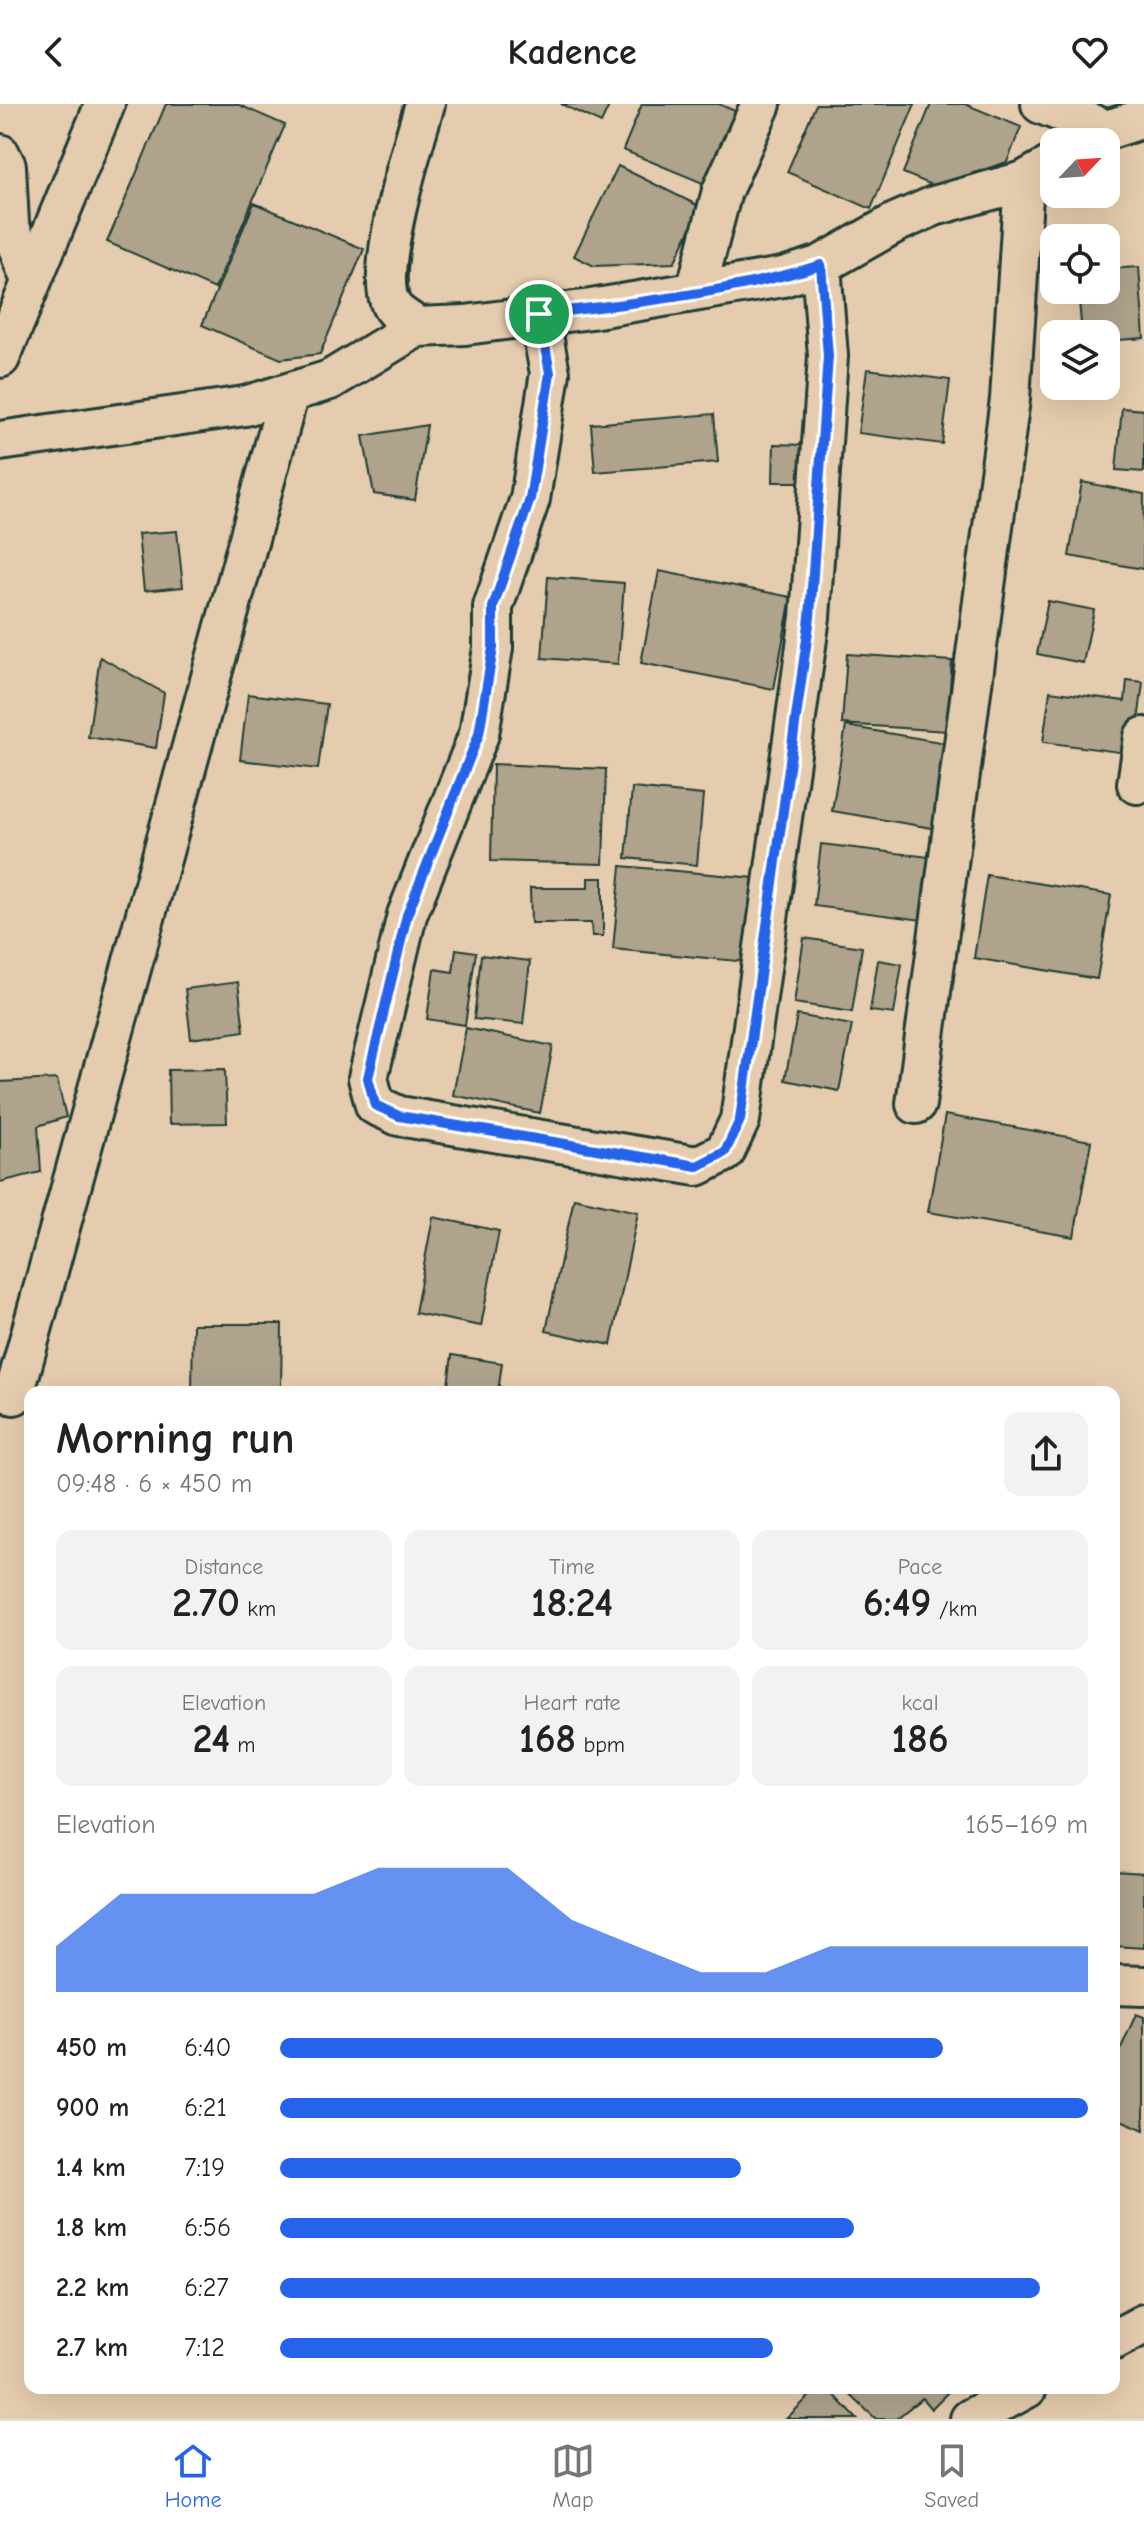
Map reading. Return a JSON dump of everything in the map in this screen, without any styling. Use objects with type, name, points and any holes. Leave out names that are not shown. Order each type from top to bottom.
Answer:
[{"type":"street","points":[[0,358],[105,104]]},
{"type":"street","points":[[417,327],[392,307],[385,280],[402,189],[425,104]]},
{"type":"street","points":[[696,291],[722,191],[761,104]]},
{"type":"street","points":[[1041,104],[1084,128]]},
{"type":"street","points":[[1118,128],[1144,118]]},
{"type":"street","points":[[0,154],[6,166],[9,224],[31,281]]},
{"type":"street","points":[[0,441],[245,406],[330,380],[417,327],[465,325],[783,277],[821,265],[884,229],[934,206],[1039,172],[916,1104]]},
{"type":"street","points":[[539,314],[550,373],[547,398],[530,499],[493,607],[493,648],[479,734],[407,915],[368,1078],[375,1105],[399,1116],[697,1166],[725,1152],[740,1120],[810,617],[828,356],[821,265]]},
{"type":"street","points":[[15,1397],[289,393]]},
{"type":"street","points":[[1137,784],[1144,737]]},
{"type":"street","points":[[1120,1985],[1144,1986]]},
{"type":"street","points":[[1120,2337],[1144,2324]]},
{"type":"street","points":[[970,2419],[1016,2394]]},
{"type":"building","points":[[166,104],[237,104],[285,125],[215,289],[107,242]]},
{"type":"building","points":[[561,104],[610,104],[601,123]]},
{"type":"building","points":[[642,104],[719,104],[751,118],[722,191],[623,150]]},
{"type":"building","points":[[816,104],[915,104],[871,209],[787,172]]},
{"type":"building","points":[[931,104],[965,104],[1021,127],[1007,162],[934,186],[903,173]]},
{"type":"building","points":[[618,166],[701,207],[674,263],[594,266],[574,256]]},
{"type":"building","points":[[254,203],[364,249],[320,354],[281,359],[202,325]]},
{"type":"building","points":[[1139,267],[1144,338],[1120,340],[1120,320],[1081,320],[1079,304],[1120,304],[1120,268]]},
{"type":"building","points":[[867,369],[950,380],[942,444],[858,433]]},
{"type":"building","points":[[1122,408],[1144,410],[1144,472],[1116,470]]},
{"type":"building","points":[[714,414],[718,462],[595,472],[591,424]]},
{"type":"building","points":[[427,425],[415,500],[374,494],[363,436]]},
{"type":"building","points":[[774,444],[803,445],[803,482],[773,482]]},
{"type":"building","points":[[1082,482],[1144,494],[1143,569],[1069,556]]},
{"type":"building","points":[[177,531],[183,587],[144,591],[138,534]]},
{"type":"building","points":[[659,571],[791,597],[774,689],[641,663]]},
{"type":"building","points":[[548,577],[624,583],[618,664],[542,658]]},
{"type":"building","points":[[1048,601],[1094,610],[1083,663],[1037,654]]},
{"type":"building","points":[[847,654],[952,661],[947,731],[842,724]]},
{"type":"building","points":[[100,657],[164,693],[156,748],[88,737]]},
{"type":"building","points":[[1127,680],[1143,682],[1134,754],[1043,742],[1050,691],[1125,701]]},
{"type":"building","points":[[248,694],[327,704],[318,769],[240,760]]},
{"type":"building","points":[[846,726],[952,744],[938,829],[832,811]]},
{"type":"building","points":[[493,764],[606,769],[603,864],[491,861]]},
{"type":"building","points":[[632,788],[703,795],[697,865],[626,858]]},
{"type":"building","points":[[821,844],[930,857],[922,920],[814,906]]},
{"type":"building","points":[[621,866],[766,879],[758,963],[613,949]]},
{"type":"building","points":[[987,875],[1111,895],[1097,979],[974,958]]},
{"type":"building","points":[[588,878],[603,878],[603,936],[592,936],[591,923],[531,923],[530,888],[588,888]]},
{"type":"building","points":[[804,938],[862,947],[852,1012],[794,1003]]},
{"type":"building","points":[[456,949],[476,952],[465,1025],[427,1019],[434,969],[453,972]]},
{"type":"building","points":[[481,955],[530,961],[523,1024],[474,1019]]},
{"type":"building","points":[[878,960],[902,964],[894,1014],[870,1011]]},
{"type":"building","points":[[238,982],[244,1031],[191,1039],[185,989]]},
{"type":"building","points":[[797,1015],[852,1025],[839,1091],[785,1080]]},
{"type":"building","points":[[466,1028],[553,1046],[540,1113],[453,1095]]},
{"type":"building","points":[[225,1069],[227,1123],[169,1124],[168,1070]]},
{"type":"building","points":[[57,1079],[66,1117],[38,1126],[41,1172],[0,1182],[0,1082]]},
{"type":"building","points":[[945,1115],[1091,1141],[1074,1237],[928,1212]]},
{"type":"building","points":[[574,1198],[638,1212],[611,1345],[546,1331]]},
{"type":"building","points":[[433,1217],[499,1231],[481,1326],[415,1313]]},
{"type":"building","points":[[193,1324],[282,1324],[281,1386],[192,1386]]},
{"type":"building","points":[[452,1355],[502,1363],[499,1386],[448,1386]]},
{"type":"building","points":[[1120,1871],[1144,1873],[1144,1948],[1120,1946]]},
{"type":"building","points":[[1136,2014],[1144,2017],[1144,2130],[1120,2120],[1120,2050]]},
{"type":"building","points":[[812,2394],[834,2394],[857,2419],[786,2419]]},
{"type":"building","points":[[849,2394],[946,2394],[931,2409],[922,2398],[896,2419],[876,2419]]},
{"type":"route","points":[[821,265],[828,356],[810,617],[740,1120],[725,1152],[697,1166],[399,1116],[375,1105],[368,1078],[407,915],[479,734],[493,648],[493,607],[501,576],[530,499],[550,373],[539,314],[591,309],[783,277],[821,265]]}]
